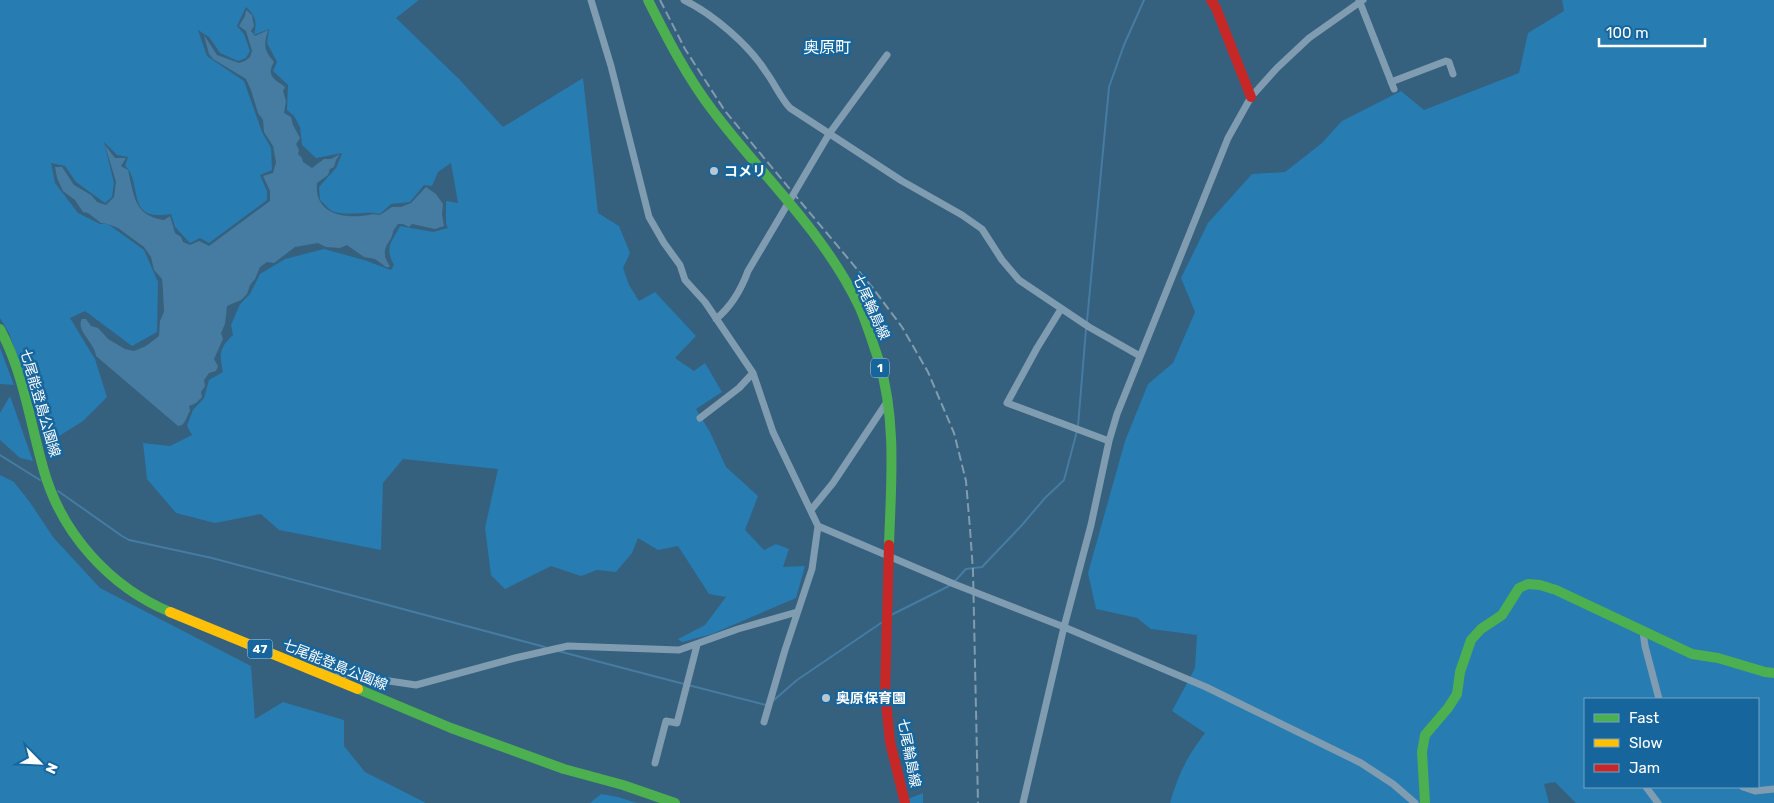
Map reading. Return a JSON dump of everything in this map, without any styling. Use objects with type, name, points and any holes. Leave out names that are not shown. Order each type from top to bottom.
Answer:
[{"type":"main road","name":"七尾輪島線","points":[[648,0],[672,48],[712,110],[824,246],[860,308],[879,362],[886,390],[892,464],[885,692],[890,742],[905,803]]},
{"type":"main road","points":[[1211,0],[1216,8],[1251,97]]},
{"type":"main road","name":"七尾能登島公園線","points":[[0,329],[10,346],[17,367],[45,473],[60,511],[80,543],[102,567],[135,594],[163,609],[460,731],[564,769],[623,785],[674,803]]},
{"type":"main road","points":[[1425,803],[1422,752],[1425,735],[1448,708],[1457,694],[1460,672],[1471,640],[1481,629],[1502,615],[1519,588],[1528,584],[1540,585],[1556,590],[1692,654],[1718,658],[1774,673]]},
{"type":"street","points":[[591,0],[611,66],[650,217],[664,243],[680,265],[685,280],[705,302],[753,373],[774,432],[818,526],[812,569],[764,722]]},
{"type":"street","points":[[684,0],[698,6],[728,31],[765,70],[781,98],[790,108],[902,181],[962,215],[982,229],[1002,260],[1019,280],[1089,328],[1140,356]]},
{"type":"street","points":[[1023,803],[1064,627],[1091,525],[1109,441],[1140,356],[1228,138],[1251,97],[1277,68],[1309,38],[1361,0],[1393,85],[1446,61],[1449,62],[1453,74]]},
{"type":"street","points":[[716,319],[739,293],[748,271],[829,134],[887,54]]},
{"type":"street","points":[[1061,309],[1007,403],[1109,441]]},
{"type":"street","points":[[700,418],[739,388],[753,373]]},
{"type":"street","points":[[811,510],[832,483],[887,402]]},
{"type":"street","points":[[818,526],[1206,687],[1361,763],[1393,784],[1415,803]]},
{"type":"street","points":[[307,668],[416,685],[568,646],[679,650],[738,629],[797,612]]},
{"type":"street","points":[[1643,632],[1658,698]]},
{"type":"street","points":[[655,764],[666,721],[677,723],[697,645]]},
{"type":"street","points":[[1647,788],[1658,803]]},
{"type":"street","points":[[1745,788],[1755,791],[1774,789]]},
{"type":"shaded area","points":[[0,0],[419,0],[396,18],[459,79],[503,127],[583,78],[598,213],[619,226],[630,253],[623,268],[629,285],[639,301],[655,292],[696,336],[675,358],[694,371],[705,363],[722,392],[696,409],[710,432],[726,467],[758,496],[745,530],[764,550],[776,544],[789,549],[783,567],[805,566],[796,598],[712,634],[682,642],[678,639],[705,625],[726,597],[709,594],[678,546],[658,550],[638,538],[632,553],[616,572],[597,570],[581,576],[551,566],[505,589],[491,575],[485,528],[498,469],[403,459],[383,483],[381,550],[279,530],[261,514],[215,523],[176,513],[147,479],[143,443],[170,446],[192,435],[187,426],[193,410],[204,398],[209,380],[223,372],[221,352],[233,335],[231,325],[240,304],[250,294],[260,274],[285,259],[324,249],[391,270],[394,265],[389,249],[400,226],[433,232],[448,228],[446,224],[446,201],[458,203],[451,163],[438,172],[432,186],[424,185],[410,202],[391,204],[380,214],[337,213],[329,209],[320,200],[319,187],[336,168],[342,153],[316,158],[302,145],[300,127],[294,116],[287,110],[288,85],[273,71],[277,62],[267,43],[269,29],[254,35],[255,20],[252,13],[246,7],[237,26],[244,34],[250,51],[246,58],[238,61],[220,53],[209,37],[198,30],[207,56],[244,81],[262,132],[271,148],[272,170],[260,175],[267,191],[267,200],[209,243],[200,238],[190,243],[175,227],[171,214],[156,215],[147,212],[141,207],[131,174],[125,166],[128,157],[117,155],[104,142],[114,183],[112,197],[105,203],[76,182],[65,166],[51,163],[55,183],[78,213],[100,224],[108,224],[144,250],[158,282],[157,332],[132,346],[85,311],[70,318],[95,359],[107,397],[83,421],[48,443],[9,333],[0,318]]},
{"type":"shaded area","points":[[1562,0],[1774,0],[1774,803],[1576,803],[1555,782],[1544,784],[1549,803],[1170,803],[1184,766],[1205,733],[1172,711],[1195,668],[1197,635],[1151,629],[1137,618],[1096,609],[1088,573],[1125,441],[1148,384],[1173,363],[1195,312],[1181,278],[1208,223],[1252,174],[1285,172],[1322,143],[1342,121],[1401,91],[1424,110],[1519,73],[1528,33],[1564,11]]},
{"type":"shaded area","points":[[246,10],[252,15],[254,26],[251,31],[255,36],[268,30],[265,47],[274,62],[271,74],[272,77],[285,87],[283,91],[286,101],[284,113],[291,117],[300,138],[296,144],[299,150],[298,154],[303,162],[312,168],[324,159],[331,159],[340,154],[328,175],[317,183],[319,200],[324,206],[329,211],[344,216],[380,215],[392,207],[401,207],[411,203],[426,187],[436,194],[443,204],[444,226],[435,229],[412,224],[409,227],[398,224],[385,251],[390,267],[386,267],[375,259],[364,257],[347,245],[340,248],[326,247],[318,243],[295,247],[274,263],[267,262],[260,267],[247,294],[241,300],[227,306],[225,324],[221,333],[223,339],[214,359],[218,366],[216,371],[209,373],[204,380],[205,386],[201,392],[202,397],[196,403],[189,406],[190,411],[182,425],[178,426],[96,356],[81,328],[82,319],[86,319],[91,326],[98,328],[108,339],[125,349],[134,351],[146,346],[159,336],[160,321],[164,312],[162,279],[154,270],[151,257],[144,247],[118,228],[101,223],[88,213],[83,212],[75,200],[63,191],[57,178],[55,167],[62,167],[74,185],[91,195],[97,202],[106,205],[114,197],[116,182],[105,145],[115,158],[126,158],[121,166],[128,170],[134,196],[141,209],[154,218],[164,220],[170,216],[175,233],[181,237],[183,242],[190,245],[199,241],[209,246],[270,201],[270,191],[263,176],[273,173],[276,162],[273,146],[264,132],[263,120],[258,113],[246,79],[213,59],[209,54],[204,35],[217,55],[239,63],[245,61],[250,57],[252,51],[246,31],[239,26]]},
{"type":"shaded area","points":[[0,348],[14,385],[0,384]]},
{"type":"shaded area","points":[[10,396],[33,461],[20,458],[0,440],[0,413]]},
{"type":"shaded area","points":[[0,475],[14,482],[53,537],[100,588],[251,666],[255,719],[283,702],[344,720],[344,746],[365,772],[426,803],[0,803]]},
{"type":"shaded area","points":[[923,793],[923,803],[898,803]]},
{"type":"shaded area","points":[[601,794],[618,797],[637,803],[590,803]]},
{"type":"waterway","points":[[1087,321],[1109,87],[1124,45],[1144,0]]},
{"type":"waterway","points":[[1078,426],[1086,329]]},
{"type":"waterway","points":[[955,581],[966,569],[982,567],[1064,480],[1077,431]]},
{"type":"waterway","points":[[0,455],[40,480]]},
{"type":"waterway","points":[[58,491],[129,540],[212,558],[545,647]]},
{"type":"waterway","points":[[891,615],[949,586]]},
{"type":"waterway","points":[[774,700],[797,680],[881,623]]},
{"type":"waterway","points":[[558,651],[684,684]]},
{"type":"waterway","points":[[688,685],[766,705]]},
{"type":"railway","points":[[660,0],[685,49],[725,111],[872,287],[902,327],[928,372],[954,433],[966,481],[973,571],[978,803]]},
{"type":"traffic: fast","points":[[648,0],[695,85],[732,135],[811,230],[846,281],[860,308],[868,327],[885,384],[891,430],[889,545]]},
{"type":"traffic: fast","points":[[0,329],[21,381],[44,471],[52,494],[63,516],[91,556],[109,573],[148,601],[170,612]]},
{"type":"traffic: fast","points":[[1425,803],[1422,752],[1425,735],[1448,708],[1457,694],[1460,672],[1471,640],[1481,629],[1502,615],[1519,588],[1528,584],[1540,585],[1556,590],[1692,654],[1718,658],[1774,673]]},
{"type":"traffic: fast","points":[[358,689],[451,728],[564,769],[623,785],[675,803]]},
{"type":"traffic: slow","points":[[170,612],[358,689]]},
{"type":"traffic: jam","points":[[1211,0],[1216,8],[1251,97]]},
{"type":"traffic: jam","points":[[889,545],[885,692],[890,742],[905,803]]},
{"type":"place","name":"コメリ","points":[[714,171]]},
{"type":"place","name":"奥原保育園","points":[[826,698]]},
{"type":"district","name":"奥原町","points":[[827,47]]}]
